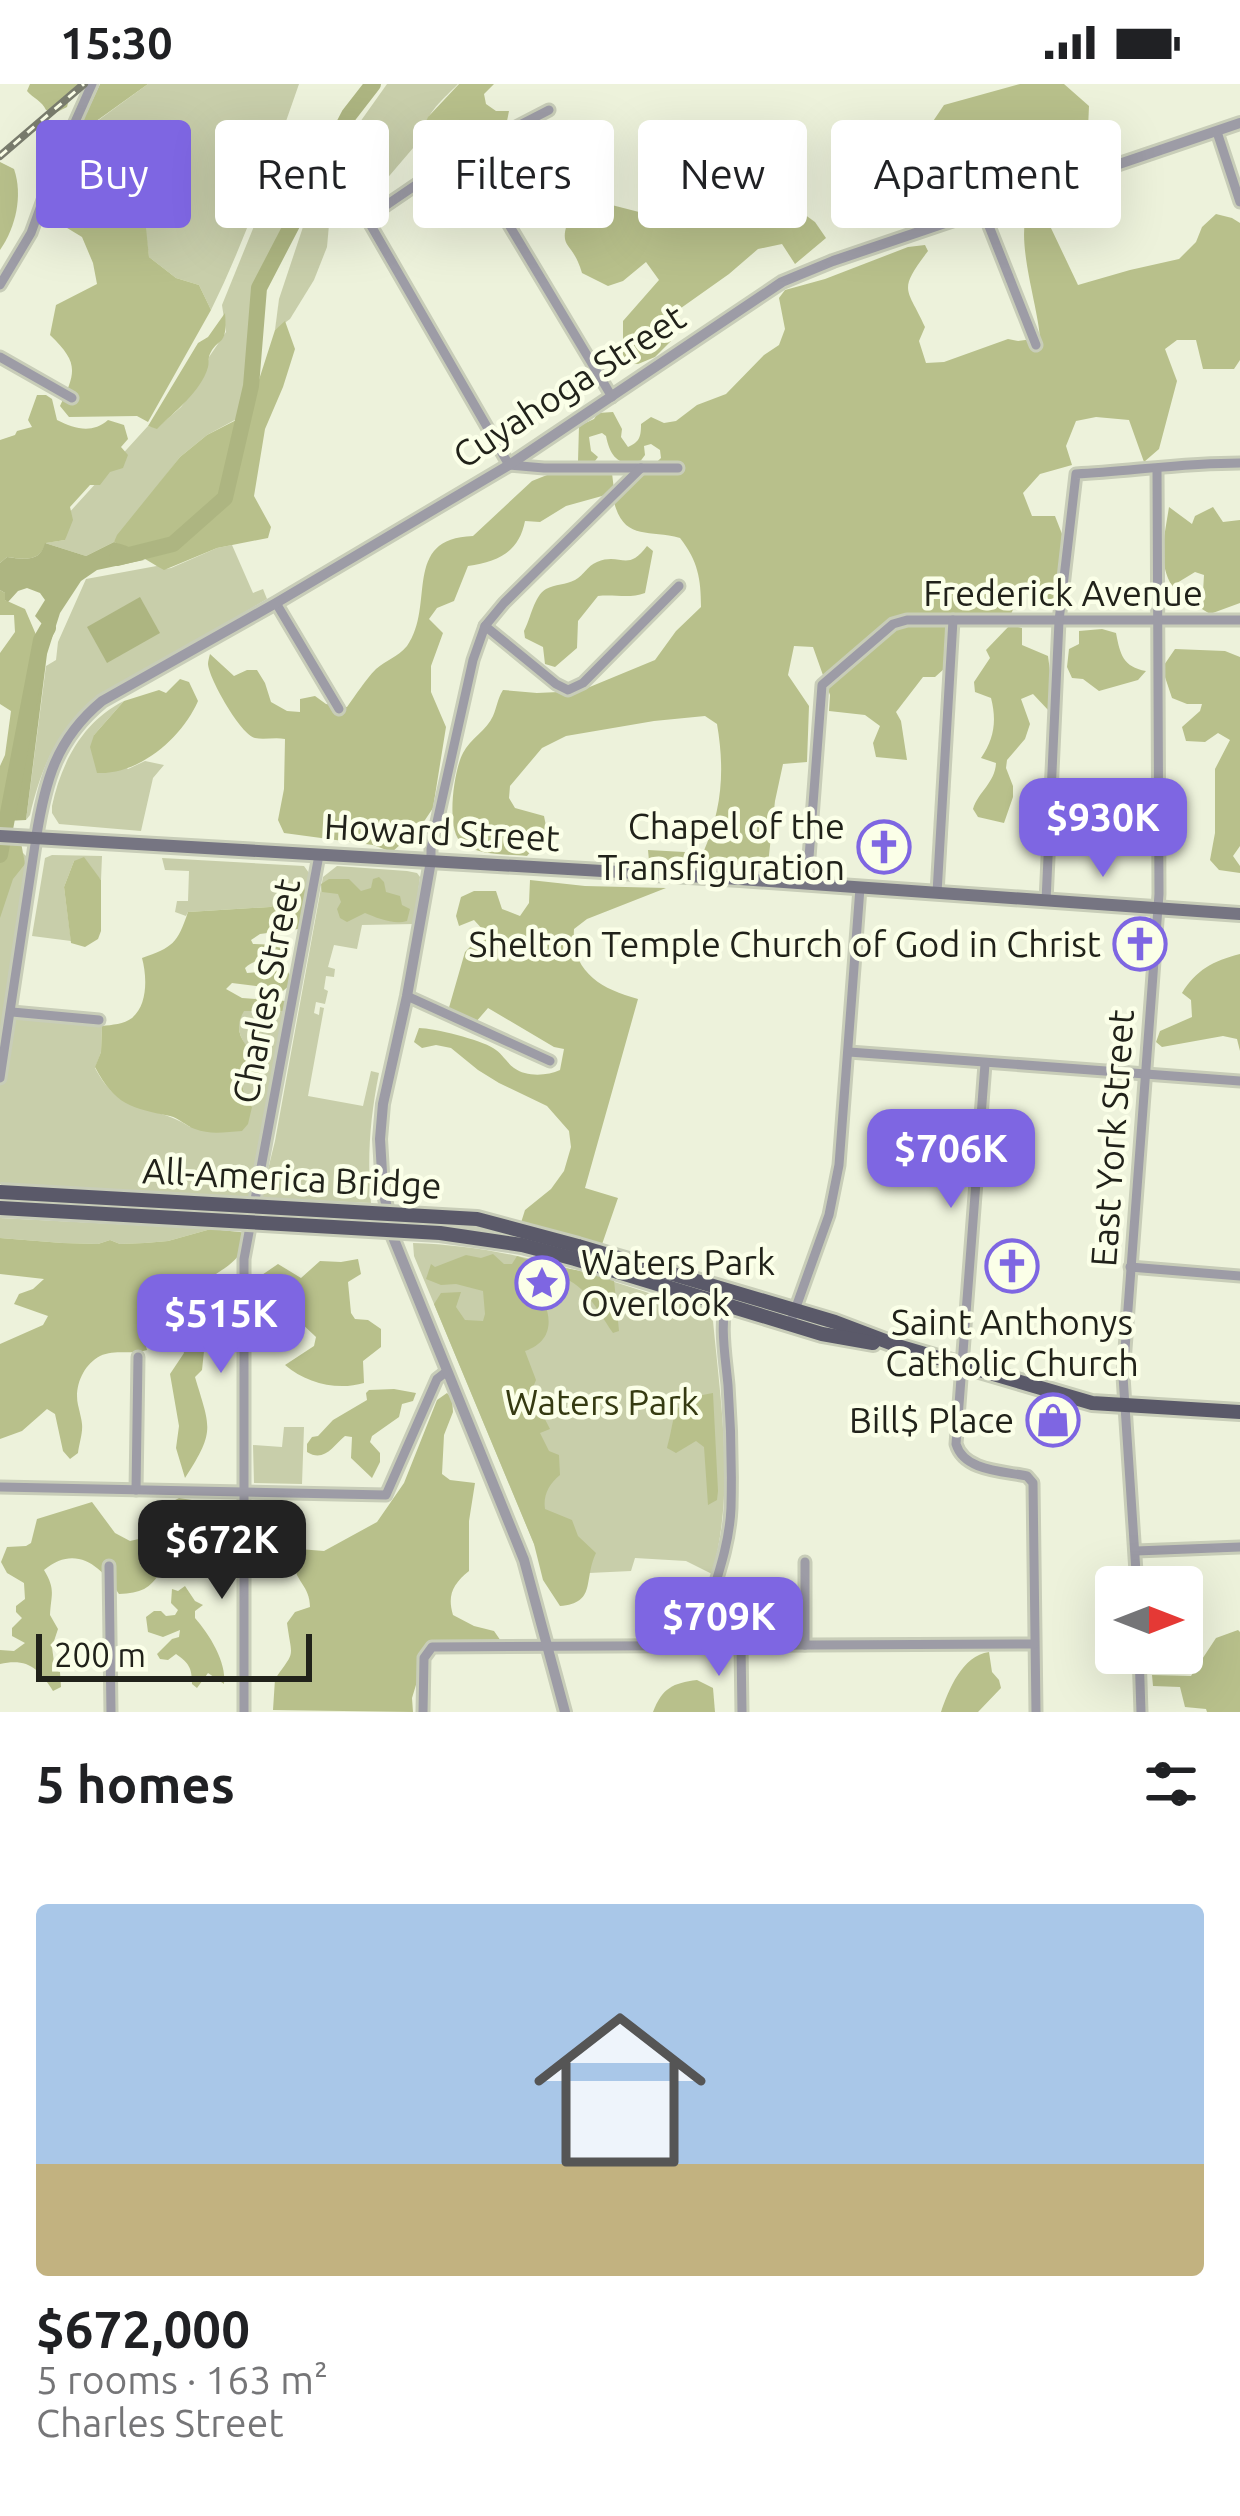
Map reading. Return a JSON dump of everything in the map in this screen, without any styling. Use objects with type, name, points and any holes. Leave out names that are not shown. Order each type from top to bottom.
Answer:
[{"type":"main road","name":"Howard Street","points":[[0,836],[1240,914]]},
{"type":"main road","name":"All-America Bridge","points":[[0,1192],[477,1219],[576,1253]]},
{"type":"main road","name":"All-America Bridge","points":[[0,1208],[440,1233],[576,1253]]},
{"type":"main road","points":[[576,1253],[793,1318],[835,1322],[901,1347],[1092,1403],[1240,1412]]},
{"type":"street","points":[[0,285],[31,233],[92,84]]},
{"type":"street","points":[[530,120],[549,110]]},
{"type":"street","name":"Cuyahoga Street","points":[[1121,164],[1240,122]]},
{"type":"street","points":[[1217,132],[1240,202]]},
{"type":"street","points":[[413,185],[364,214],[509,465],[678,468]]},
{"type":"street","points":[[511,228],[612,397]]},
{"type":"street","name":"Cuyahoga Street","points":[[36,838],[49,776],[61,747],[81,718],[102,701],[509,465],[797,274],[933,228]]},
{"type":"street","points":[[990,228],[1036,345]]},
{"type":"street","points":[[0,358],[72,398]]},
{"type":"street","points":[[1046,901],[1059,621],[1076,474],[1240,464]]},
{"type":"street","points":[[565,1712],[524,1560],[393,1237],[383,1189],[380,1139],[431,849],[473,660],[485,626],[641,468]]},
{"type":"street","name":"East York Street","points":[[1136,1566],[1123,1376],[1160,875],[1157,470]]},
{"type":"street","points":[[485,626],[568,689],[583,683],[679,586]]},
{"type":"street","points":[[276,603],[339,709]]},
{"type":"street","name":"Frederick Avenue","points":[[807,884],[822,685],[900,620],[1240,620]]},
{"type":"street","points":[[937,892],[953,620]]},
{"type":"street","points":[[0,1078],[36,838]]},
{"type":"street","name":"Charles Street","points":[[244,1712],[244,1259],[319,854]]},
{"type":"street","points":[[793,1318],[834,1194],[843,1137],[860,888]]},
{"type":"street","points":[[407,996],[550,1061]]},
{"type":"street","points":[[12,1012],[99,1020]]},
{"type":"street","points":[[849,1052],[1240,1081]]},
{"type":"street","points":[[986,1064],[958,1453],[970,1463],[1027,1476],[1033,1483],[1036,1712]]},
{"type":"street","points":[[1130,1267],[1240,1276]]},
{"type":"street","points":[[698,1645],[725,1558],[730,1515],[728,1386],[719,1295]]},
{"type":"street","points":[[136,1490],[138,1357]]},
{"type":"street","points":[[0,1487],[388,1494],[437,1379],[446,1372]]},
{"type":"street","points":[[1136,1551],[1240,1547]]},
{"type":"street","points":[[805,1562],[805,1645]]},
{"type":"street","points":[[109,1566],[110,1712]]},
{"type":"street","points":[[423,1712],[424,1658],[429,1648],[437,1646],[1034,1644]]},
{"type":"street","points":[[741,1646],[742,1712]]},
{"type":"street","points":[[1140,1674],[1141,1712]]},
{"type":"green space","points":[[148,84],[299,84],[286,120],[215,120],[215,228],[248,228],[211,310],[199,285],[176,278],[149,257],[145,228],[191,228],[191,120],[99,120]]},
{"type":"green space","points":[[387,84],[458,84],[428,120],[413,120],[413,148],[389,176],[389,120],[361,120]]},
{"type":"green space","points":[[253,228],[282,228],[260,281],[244,415],[180,457],[114,542],[86,556],[45,543],[65,540],[67,515],[148,426],[157,428],[181,407],[204,376],[209,357],[226,332],[222,305]]},
{"type":"green space","points":[[303,228],[329,228],[314,280],[290,319],[275,330],[279,299]]},
{"type":"green space","points":[[232,545],[253,593],[263,589],[267,599],[117,685],[78,716],[50,756],[26,820],[46,666],[56,660],[58,642],[86,579],[162,565],[171,568]]},
{"type":"green space","points":[[124,701],[94,735],[128,769],[145,761],[164,765],[153,778],[141,831],[59,824],[52,806],[68,759],[97,720]]},
{"type":"green space","points":[[0,851],[23,853],[29,859],[6,1016],[102,1026],[95,1068],[105,1084],[127,1102],[190,1127],[252,1107],[236,1065],[260,1062],[242,1038],[240,1018],[243,1010],[286,1011],[251,1197],[0,1184]]},
{"type":"green space","points":[[102,856],[101,880],[74,861],[64,887],[71,941],[32,936],[45,858]]},
{"type":"green space","points":[[162,858],[304,866],[309,873],[306,889],[270,907],[188,912],[186,916],[175,912],[177,901],[188,901],[189,871],[165,870]]},
{"type":"green space","points":[[337,866],[407,871],[420,877],[414,924],[362,925],[357,949],[334,945],[328,967],[335,969],[334,977],[326,976],[325,1004],[316,1002],[314,1013],[319,1015],[320,1007],[324,1008],[308,1096],[363,1106],[371,1071],[379,1073],[370,1138],[371,1203],[261,1198],[323,877]]},
{"type":"green space","points":[[0,1218],[211,1229],[168,1241],[62,1243],[0,1238]]},
{"type":"green space","name":"Waters Park","points":[[413,1243],[526,1258],[706,1312],[713,1321],[725,1480],[712,1574],[686,1561],[635,1558],[631,1571],[547,1575],[414,1256]]},
{"type":"green space","points":[[284,1427],[304,1427],[302,1484],[254,1483],[253,1445],[282,1447]]},
{"type":"shaded area","points":[[30,84],[85,84],[83,90],[71,92],[67,107],[57,112],[46,110],[27,91]]},
{"type":"shaded area","points":[[100,84],[148,84],[98,120],[83,120]]},
{"type":"shaded area","points":[[459,84],[494,84],[484,94],[486,104],[496,111],[509,111],[507,120],[428,117]]},
{"type":"shaded area","points":[[1020,84],[1064,84],[1089,106],[1088,120],[934,120],[944,105]]},
{"type":"shaded area","points":[[0,162],[14,169],[18,200],[0,250]]},
{"type":"shaded area","points":[[614,206],[638,212],[638,228],[807,228],[807,216],[826,238],[795,264],[782,244],[758,249],[681,308],[671,341],[655,357],[638,364],[623,362],[623,321],[659,280],[646,262],[623,281],[608,286],[582,273],[565,238],[567,228],[614,228]]},
{"type":"shaded area","points":[[1216,214],[1240,223],[1240,360],[1234,369],[1203,369],[1196,340],[1177,340],[1165,349],[1177,381],[1159,449],[1144,462],[1129,420],[1096,417],[1076,421],[1066,446],[1072,465],[1040,474],[1023,493],[1032,516],[1055,516],[1062,534],[1058,607],[1044,608],[1035,578],[1020,594],[1011,614],[976,616],[948,632],[945,668],[935,677],[923,677],[896,712],[907,760],[876,757],[873,743],[880,726],[865,715],[829,711],[830,695],[813,647],[794,646],[788,675],[809,706],[807,762],[783,764],[768,864],[649,861],[648,850],[703,853],[718,806],[721,758],[717,724],[705,716],[566,736],[542,748],[510,786],[509,798],[515,808],[544,816],[547,831],[527,856],[484,852],[462,843],[452,813],[457,772],[466,748],[490,721],[503,690],[580,691],[655,660],[701,607],[697,571],[680,538],[631,528],[614,502],[661,458],[660,450],[651,444],[644,446],[639,463],[626,463],[613,454],[602,433],[589,437],[591,451],[598,457],[595,461],[578,461],[579,426],[598,413],[613,412],[628,447],[639,438],[641,424],[651,417],[664,423],[676,421],[697,405],[726,394],[779,345],[785,329],[779,298],[785,290],[908,247],[925,245],[928,251],[908,289],[925,327],[919,341],[926,363],[944,362],[1008,339],[1040,338],[1025,228],[1051,228],[1078,285],[1179,259]]},
{"type":"shaded area","points":[[67,228],[146,228],[149,257],[176,278],[199,285],[211,310],[148,422],[137,416],[69,417],[60,406],[72,367],[50,335],[56,305],[97,284],[82,237]]},
{"type":"shaded area","points":[[225,313],[223,337],[212,350],[199,385],[157,429],[148,426],[198,343]]},
{"type":"shaded area","points":[[285,321],[295,349],[265,429],[254,496],[271,527],[268,538],[217,548],[164,570],[114,542],[180,457],[207,435],[248,414],[275,330]]},
{"type":"shaded area","points":[[37,395],[52,399],[57,420],[70,426],[90,429],[108,420],[124,425],[128,439],[121,447],[128,455],[123,468],[110,472],[100,485],[90,485],[70,507],[73,520],[65,540],[46,543],[35,557],[7,557],[0,563],[0,440],[32,427],[28,420]]},
{"type":"shaded area","points":[[612,473],[614,490],[566,506],[540,522],[525,521],[512,548],[489,562],[468,566],[454,601],[437,608],[429,619],[443,633],[431,666],[431,692],[446,727],[433,808],[421,826],[392,852],[373,845],[284,833],[278,820],[285,739],[249,735],[214,681],[210,654],[234,676],[257,670],[271,702],[287,711],[300,712],[300,699],[315,696],[326,704],[347,707],[376,669],[407,646],[415,630],[428,561],[436,548],[473,536],[532,481],[547,475]]},
{"type":"shaded area","points":[[1169,507],[1192,524],[1195,516],[1213,507],[1223,522],[1240,520],[1240,603],[1210,614],[1202,609],[1204,575],[1195,572],[1172,586],[1163,557]]},
{"type":"shaded area","points":[[114,542],[144,560],[97,570],[81,581],[60,613],[47,654],[26,820],[6,821],[41,640],[42,624],[35,616],[45,600],[27,588],[5,600],[0,590],[0,563],[7,557],[35,557],[45,543],[86,556]]},
{"type":"shaded area","points":[[647,546],[653,551],[645,593],[598,596],[578,621],[577,648],[555,667],[545,664],[543,647],[525,638],[524,631],[542,592],[575,580],[597,562],[634,558]]},
{"type":"shaded area","points":[[0,590],[5,600],[25,609],[40,644],[6,821],[0,821],[0,766],[11,711],[0,704],[0,653],[15,632],[14,615],[0,615]]},
{"type":"shaded area","points":[[140,597],[160,633],[107,663],[87,627]]},
{"type":"shaded area","points":[[1010,625],[1022,628],[1022,645],[1048,656],[1051,679],[1049,711],[1033,694],[1021,699],[1030,724],[1025,739],[1007,760],[1013,797],[1004,823],[978,817],[973,809],[996,763],[981,758],[991,737],[994,714],[991,698],[975,692],[974,682],[990,658],[986,650]]},
{"type":"shaded area","points":[[1079,631],[1116,633],[1127,663],[1146,671],[1138,680],[1099,691],[1083,679],[1072,678],[1067,667],[1069,649],[1079,644]]},
{"type":"shaded area","points":[[1175,649],[1225,651],[1240,657],[1240,846],[1233,856],[1240,873],[1219,870],[1210,860],[1215,769],[1230,740],[1218,733],[1205,742],[1186,741],[1182,727],[1202,704],[1172,698],[1162,668]]},
{"type":"shaded area","points":[[180,679],[189,682],[198,701],[170,741],[128,768],[97,773],[90,747],[94,735],[124,701],[159,690],[166,693]]},
{"type":"shaded area","points":[[0,836],[20,837],[25,864],[13,879],[0,918]]},
{"type":"shaded area","points":[[84,857],[101,880],[101,931],[85,947],[71,943],[64,887],[74,861]]},
{"type":"shaded area","points":[[379,877],[386,892],[400,896],[402,905],[410,909],[407,921],[391,922],[365,913],[347,922],[337,909],[338,894],[322,892],[321,884],[329,879],[349,879],[361,891],[371,888],[373,879]]},
{"type":"shaded area","points":[[530,880],[666,888],[587,919],[574,929],[578,957],[591,976],[638,999],[585,1188],[618,1198],[599,1253],[519,1229],[525,1210],[564,1171],[571,1147],[569,1131],[547,1106],[499,1083],[451,1048],[422,1048],[414,1042],[419,1028],[435,1030],[487,1045],[524,1073],[560,1070],[564,1049],[488,1008],[475,1023],[448,1011],[465,952],[485,932],[474,920],[459,926],[456,916],[461,897],[474,891],[496,891],[502,909],[520,916],[529,903]]},
{"type":"shaded area","points":[[307,889],[298,929],[260,934],[251,940],[285,950],[245,968],[247,973],[287,970],[289,986],[278,995],[265,987],[232,983],[226,989],[242,998],[286,1001],[286,1011],[244,1011],[239,1023],[243,1041],[262,1073],[261,1084],[237,1068],[252,1107],[242,1131],[201,1131],[117,1097],[95,1067],[102,1026],[125,1022],[141,1006],[145,990],[142,958],[173,943],[188,912],[270,907]]},
{"type":"shaded area","points":[[1240,954],[1240,1051],[1237,1039],[1223,1036],[1162,1047],[1156,1042],[1160,1031],[1192,1017],[1191,1000],[1182,993],[1193,978],[1213,963]]},
{"type":"shaded area","points":[[211,1229],[249,1233],[231,1264],[187,1300],[205,1342],[202,1370],[195,1377],[207,1429],[202,1449],[185,1478],[176,1448],[179,1426],[170,1374],[184,1353],[177,1333],[164,1328],[142,1331],[147,1350],[106,1354],[85,1371],[77,1391],[82,1422],[78,1453],[70,1459],[63,1451],[55,1414],[47,1409],[22,1431],[0,1439],[0,1344],[43,1325],[48,1316],[14,1304],[19,1294],[44,1279],[0,1274],[0,1238],[145,1243]]},
{"type":"shaded area","points":[[493,1254],[504,1264],[512,1264],[517,1256],[614,1280],[619,1331],[613,1333],[574,1284],[564,1278],[538,1276],[534,1284],[549,1322],[543,1339],[525,1351],[536,1380],[531,1392],[550,1429],[540,1433],[549,1451],[559,1455],[560,1475],[548,1490],[545,1509],[572,1520],[578,1536],[596,1553],[587,1589],[572,1604],[560,1606],[543,1580],[534,1544],[434,1304],[441,1293],[461,1292],[456,1307],[465,1320],[483,1321],[483,1291],[426,1279],[431,1264]]},
{"type":"shaded area","points":[[358,1259],[361,1274],[348,1282],[351,1313],[381,1329],[381,1347],[363,1361],[364,1383],[333,1386],[312,1381],[285,1365],[314,1346],[316,1337],[299,1321],[256,1302],[256,1279],[278,1264],[301,1278],[320,1261]]},
{"type":"shaded area","points":[[369,1390],[416,1393],[413,1401],[402,1404],[399,1417],[372,1436],[370,1442],[380,1453],[380,1462],[372,1478],[351,1458],[352,1437],[345,1436],[318,1456],[307,1452],[312,1437],[367,1400]]},
{"type":"shaded area","points":[[447,1393],[453,1412],[444,1435],[442,1474],[450,1480],[475,1483],[469,1571],[453,1590],[451,1608],[453,1615],[494,1631],[503,1644],[449,1640],[426,1652],[412,1698],[413,1712],[273,1710],[275,1679],[291,1654],[287,1623],[295,1612],[310,1607],[296,1573],[299,1549],[324,1551],[377,1522],[404,1483],[437,1400]]},
{"type":"shaded area","points":[[713,1393],[718,1491],[717,1500],[708,1505],[704,1447],[696,1441],[676,1453],[667,1448],[681,1405]]},
{"type":"shaded area","points":[[179,1498],[192,1500],[186,1508],[190,1524],[215,1528],[216,1540],[208,1543],[205,1560],[161,1571],[144,1589],[119,1594],[86,1561],[55,1562],[44,1570],[51,1587],[50,1615],[58,1629],[52,1647],[61,1687],[53,1691],[43,1676],[25,1664],[0,1664],[0,1650],[14,1651],[25,1643],[12,1636],[12,1628],[22,1618],[16,1606],[25,1599],[24,1583],[7,1573],[1,1562],[7,1547],[31,1543],[37,1519],[92,1502],[115,1533],[130,1541],[147,1537],[150,1513]]},
{"type":"shaded area","points":[[185,1586],[203,1605],[195,1611],[195,1618],[220,1658],[224,1684],[208,1673],[197,1688],[180,1657],[160,1659],[157,1654],[179,1637],[180,1630],[163,1637],[148,1632],[146,1617],[154,1611],[175,1615],[172,1589]]},
{"type":"shaded area","points":[[1240,1632],[1240,1712],[1185,1707],[1180,1687],[1153,1686],[1152,1675],[1203,1674],[1203,1658],[1216,1638]]},
{"type":"shaded area","points":[[989,1652],[1001,1688],[978,1712],[941,1712],[964,1667]]},
{"type":"shaded area","points":[[697,1680],[713,1688],[715,1712],[653,1712],[669,1688]]},
{"type":"waterway","points":[[117,558],[173,544],[225,498],[251,386],[259,288],[349,115],[373,84]]},
{"type":"waterway","points":[[0,855],[41,640],[48,628]]},
{"type":"railway","points":[[0,156],[84,84]]},
{"type":"place","name":"Chapel of the Transfiguration","points":[[884,847]]},
{"type":"place","name":"Shelton Temple Church of God in Christ","points":[[1140,944]]},
{"type":"place","name":"Saint Anthonys Catholic Church","points":[[1012,1266]]},
{"type":"place","name":"Waters Park Overlook","points":[[542,1283]]},
{"type":"place","name":"Bill$ Place","points":[[1053,1420]]}]
